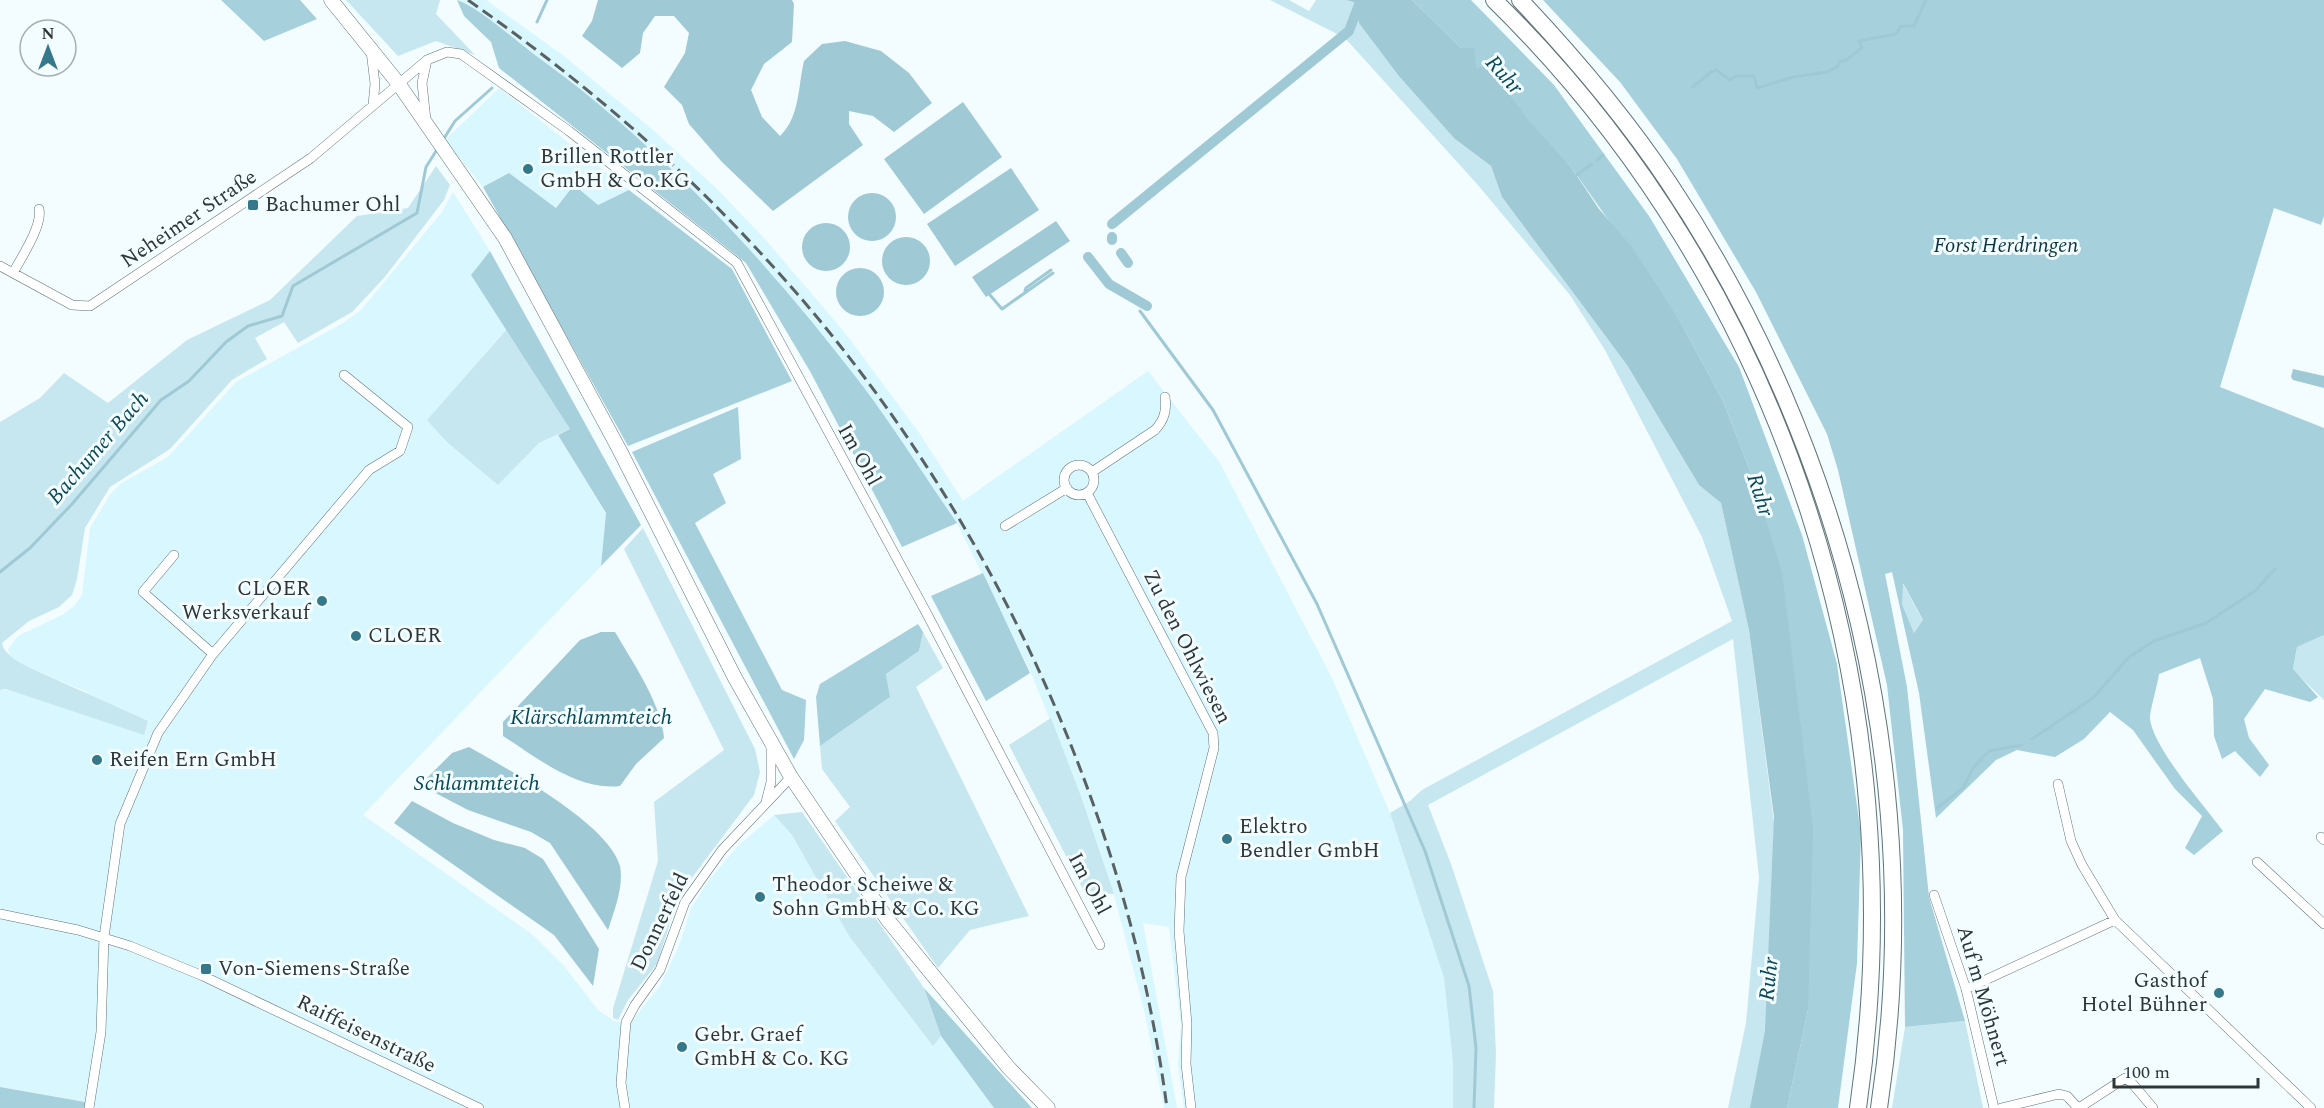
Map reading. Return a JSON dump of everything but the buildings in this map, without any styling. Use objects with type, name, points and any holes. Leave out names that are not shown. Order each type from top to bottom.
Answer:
[{"type":"highway","points":[[1494,0],[1547,56],[1595,112],[1656,195],[1705,274],[1762,387],[1788,449],[1819,541],[1841,624],[1859,721],[1871,832],[1871,981],[1866,1052],[1858,1108]]},
{"type":"highway","points":[[1520,0],[1567,51],[1643,146],[1721,267],[1779,382],[1804,441],[1832,525],[1858,621],[1878,719],[1889,827],[1891,991],[1879,1108]]},
{"type":"main road","points":[[331,0],[398,83],[505,238],[563,343],[684,581],[791,777],[887,919],[1008,1067],[1048,1108]]},
{"type":"street","points":[[370,48],[375,84],[372,105]]},
{"type":"street","name":"Neheimer Straße","points":[[0,266],[72,305],[90,306],[311,158],[427,60],[436,55],[454,52],[484,70]]},
{"type":"street","points":[[426,122],[422,98],[427,60]]},
{"type":"street","name":"Im Ohl","points":[[484,70],[574,136],[737,264],[927,614],[1100,945]]},
{"type":"street","points":[[12,273],[33,236],[41,215],[39,209]]},
{"type":"street","points":[[89,1108],[101,1032],[104,937],[120,824],[158,733],[213,654],[369,470],[400,452],[408,427],[344,375]]},
{"type":"street","points":[[1092,472],[1155,430],[1163,421],[1167,406],[1165,397]]},
{"type":"street","points":[[1080,465],[1092,472],[1093,486],[1087,493],[1078,495],[1067,488],[1065,474],[1071,467],[1080,465]]},
{"type":"street","points":[[1005,526],[1067,488]]},
{"type":"street","name":"Zu den Ohlwiesen","points":[[1087,493],[1214,733],[1214,748],[1181,877],[1179,931],[1187,1024],[1186,1064],[1191,1108]]},
{"type":"street","points":[[174,555],[143,592],[213,654]]},
{"type":"street","points":[[766,803],[771,782],[770,740]]},
{"type":"street","name":"Donnerfeld","points":[[625,1108],[621,1083],[626,1022],[660,970],[685,903],[703,874],[791,777]]},
{"type":"street","points":[[2058,784],[2071,841],[2082,865],[2115,920],[2310,1108]]},
{"type":"street","points":[[2257,862],[2324,924]]},
{"type":"street","name":"Auf'm Möhnert","points":[[1934,895],[1966,989],[1994,1108]]},
{"type":"street","name":"Raiffeisenstraße","points":[[0,914],[104,937],[203,976],[479,1108]]},
{"type":"street","points":[[1966,989],[2115,920]]},
{"type":"street","points":[[2001,1108],[2059,1094],[2067,1096],[2078,1108],[2125,1078],[2132,1082],[2153,1108]]},
{"type":"shaded area","points":[[346,0],[440,0],[436,14],[475,55],[436,41],[398,56]]},
{"type":"shaded area","points":[[459,0],[486,0],[564,56],[652,129],[717,189],[765,239],[846,334],[920,434],[963,501],[1148,371],[1220,463],[1332,678],[1390,813],[1444,978],[1453,1063],[1453,1108],[1184,1108],[1178,1064],[1181,1025],[1169,927],[1143,923],[1177,1108],[1164,1108],[1145,1014],[1114,895],[1082,799],[1031,673],[957,523],[754,255],[704,201],[640,140],[553,68]]},
{"type":"shaded area","points":[[1270,0],[1289,0],[1309,11],[1316,0],[1346,0],[1357,3],[1455,139],[1491,166],[1502,197],[1627,365],[1699,485],[1721,503],[1749,630],[1780,869],[1778,983],[1753,1108],[1728,1108],[1746,1023],[1759,877],[1733,639],[1428,805],[1451,864],[1493,991],[1496,1054],[1494,1108],[1453,1108],[1453,1063],[1444,978],[1390,813],[1410,801],[1422,790],[1732,621],[1702,537],[1605,350],[1570,295],[1477,184],[1345,38]]},
{"type":"shaded area","points":[[499,88],[629,190],[598,205],[557,208],[509,174],[483,187],[445,140]]},
{"type":"shaded area","points":[[436,166],[450,185],[444,200],[384,278],[352,312],[298,343],[284,322],[255,338],[267,359],[232,380],[170,449],[110,487],[85,528],[77,579],[72,595],[59,607],[29,621],[2,643],[8,654],[26,666],[148,721],[144,735],[6,689],[0,690],[0,422],[40,398],[64,373],[108,403],[187,340],[270,300],[357,216],[408,208]]},
{"type":"shaded area","points":[[453,192],[490,251],[471,275],[507,329],[427,420],[498,485],[539,443],[558,435],[606,514],[601,566],[363,815],[533,935],[564,966],[598,1010],[614,1021],[629,1024],[660,986],[679,946],[691,908],[709,880],[738,846],[774,815],[792,835],[849,936],[933,1045],[941,1036],[994,1108],[97,1108],[85,1102],[0,1087],[0,690],[89,693],[26,666],[10,656],[8,649],[18,636],[64,614],[82,595],[90,528],[109,496],[120,484],[168,457],[236,382],[343,323],[361,310],[442,212]]},
{"type":"shaded area","points":[[507,329],[570,429],[539,443],[498,485],[447,442],[427,420]]},
{"type":"shaded area","points":[[643,528],[755,749],[760,772],[754,795],[679,895],[657,964],[628,1000],[618,1020],[613,1018],[613,1008],[658,861],[654,802],[724,750],[624,549]]},
{"type":"shaded area","points":[[1902,582],[1923,621],[1914,633],[1902,604]]},
{"type":"shaded area","points":[[923,632],[943,668],[916,687],[1029,916],[970,930],[938,968],[835,821],[850,807],[822,769],[820,746],[890,697],[886,674],[919,651]]},
{"type":"shaded area","points":[[2324,635],[2324,700],[2293,670],[2297,647]]},
{"type":"shaded area","points":[[1051,718],[1082,799],[1114,894],[1085,893],[1009,745]]},
{"type":"shaded area","points":[[802,812],[924,988],[941,1036],[933,1046],[849,936],[792,835],[774,815]]},
{"type":"shaded area","points":[[1965,1021],[1983,1108],[1892,1108],[1905,1027]]},
{"type":"green space","points":[[221,0],[300,0],[317,19],[264,41]]},
{"type":"green space","points":[[457,0],[486,17],[581,90],[626,127],[710,208],[789,294],[826,339],[862,385],[957,523],[902,547],[811,373],[746,263],[499,68],[491,42],[464,16]]},
{"type":"green space","points":[[1412,0],[1471,0],[1554,85],[1649,216],[1739,367],[1802,535],[1837,664],[1861,834],[1857,963],[1838,1108],[1787,1108],[1808,1010],[1752,476],[1723,401],[1681,323],[1571,167],[1476,68],[1461,48]]},
{"type":"green space","name":"Forst Herdringen","points":[[1543,0],[2324,0],[2324,216],[2321,225],[2274,208],[2220,387],[2324,428],[2324,635],[2297,647],[2293,669],[2318,697],[2310,702],[2265,689],[2244,719],[2249,738],[2269,765],[2260,777],[2235,751],[2222,759],[2214,736],[2213,699],[2200,658],[2159,674],[2150,716],[2153,731],[2170,761],[2223,831],[2194,855],[2185,848],[2202,816],[2175,789],[2133,730],[2110,712],[2084,739],[2055,757],[2017,750],[1996,760],[1936,818],[1919,693],[1892,572],[1885,574],[1907,687],[1929,897],[1965,1021],[1905,1027],[1903,830],[1887,685],[1838,470],[1827,434],[1756,292],[1677,159],[1620,82]],"holes":[[[1903,583],[1923,620],[1914,633],[1902,604]]]},
{"type":"green space","points":[[509,173],[556,208],[574,185],[598,205],[629,190],[732,269],[792,381],[628,446],[483,187]]},
{"type":"green space","points":[[490,251],[641,525],[601,566],[606,513],[558,435],[570,429],[471,275]]},
{"type":"green space","points":[[738,407],[741,459],[713,474],[726,503],[695,523],[782,690],[806,700],[804,740],[794,759],[632,452]]},
{"type":"green space","points":[[983,573],[1030,673],[986,701],[931,596]]},
{"type":"green space","points":[[918,624],[923,632],[919,651],[886,674],[890,697],[820,746],[816,697],[820,684]]},
{"type":"green space","points":[[924,988],[1032,1108],[994,1108],[941,1036]]},
{"type":"green space","points":[[0,1087],[85,1102],[85,1108],[0,1108]]},
{"type":"water","points":[[598,0],[792,0],[794,4],[792,42],[764,64],[751,90],[762,117],[780,136],[787,128],[795,111],[804,61],[822,44],[845,41],[881,51],[909,73],[932,103],[894,132],[873,116],[849,111],[849,124],[863,145],[773,211],[722,162],[689,124],[682,105],[664,87],[685,53],[689,33],[674,16],[655,16],[643,33],[640,53],[622,68],[582,36],[592,21]]},
{"type":"water","name":"Ruhr","points":[[1346,0],[1412,0],[1461,48],[1474,48],[1476,68],[1488,66],[1529,121],[1571,167],[1599,209],[1632,247],[1681,323],[1723,401],[1752,476],[1782,572],[1813,828],[1808,1010],[1787,1108],[1750,1108],[1765,1031],[1774,817],[1749,630],[1721,503],[1699,485],[1627,365],[1502,197],[1491,166],[1455,139],[1399,76],[1359,23],[1357,3]]},
{"type":"water","points":[[963,102],[1002,157],[924,214],[884,159]]},
{"type":"water","points":[[1011,168],[1039,210],[955,266],[927,224]]},
{"type":"water","points":[[872,193],[889,200],[896,217],[889,234],[872,241],[855,234],[848,217],[855,200]]},
{"type":"water","points":[[1056,221],[1070,241],[986,297],[972,277]]},
{"type":"water","points":[[826,223],[843,230],[850,247],[843,264],[826,271],[809,264],[802,247],[809,230]]},
{"type":"water","points":[[906,237],[923,244],[930,261],[923,278],[906,285],[889,278],[882,261],[889,244]]},
{"type":"water","points":[[860,268],[877,275],[884,292],[877,309],[860,316],[843,309],[836,292],[843,275]]},
{"type":"water","points":[[2293,369],[2324,376],[2324,388],[2293,380],[2291,377]]},
{"type":"water","name":"Klärschlammteich","points":[[601,632],[615,632],[630,656],[658,712],[664,738],[636,764],[620,786],[604,786],[573,778],[544,763],[503,736],[503,722],[580,640]]},
{"type":"water","name":"Schlammteich","points":[[469,747],[530,783],[577,815],[612,850],[620,866],[621,882],[608,930],[550,843],[531,832],[468,810],[420,785],[452,753]]},
{"type":"water","name":"Schlammteich","points":[[412,801],[453,823],[494,840],[525,848],[543,859],[599,949],[593,986],[554,935],[394,823]]},
{"type":"waterway","name":"Bachumer Bach","points":[[537,22],[547,0]]},
{"type":"waterway","points":[[1693,87],[1716,70],[1730,80],[1736,76],[1754,76],[1757,88],[1793,77],[1827,72],[1862,48],[1859,41],[1896,34],[1901,26],[1914,26],[1926,0]]},
{"type":"waterway","points":[[1112,224],[1349,31],[1360,2]]},
{"type":"waterway","name":"Bachumer Bach","points":[[443,140],[455,121],[492,88]]},
{"type":"waterway","name":"Bachumer Bach","points":[[0,572],[30,548],[72,504],[161,400],[189,381],[226,342],[248,326],[282,316],[293,286],[417,213],[426,167],[438,148]]},
{"type":"waterway","points":[[1597,160],[1603,155]]},
{"type":"waterway","points":[[1574,177],[1592,164]]},
{"type":"waterway","points":[[1121,253],[1128,263]]},
{"type":"waterway","points":[[1088,257],[1109,284],[1147,306]]},
{"type":"waterway","points":[[1025,291],[1051,270]]},
{"type":"waterway","points":[[990,295],[1002,309],[1053,273]]},
{"type":"waterway","points":[[1140,311],[1213,410],[1317,604],[1425,851],[1469,986],[1476,1048],[1474,1108]]},
{"type":"waterway","points":[[2032,739],[2093,698],[2129,657],[2154,641],[2206,623],[2255,591],[2275,569]]},
{"type":"waterway","points":[[1937,808],[1963,788],[1973,768],[1989,751],[2022,745]]},
{"type":"railway","points":[[468,0],[545,56],[618,116],[688,179],[755,247],[834,338],[906,435],[971,538],[1027,646],[1076,758],[1116,873],[1146,990],[1167,1108]]},
{"type":"place","name":"Brillen Rottler GmbH & Co.KG","points":[[528,169]]},
{"type":"place","name":"Bachumer Ohl","points":[[253,205]]},
{"type":"place","name":"CLOER Werksverkauf","points":[[322,601]]},
{"type":"place","name":"CLOER","points":[[356,636]]},
{"type":"place","name":"Reifen Ern GmbH","points":[[97,760]]},
{"type":"place","name":"Elektro Bendler GmbH","points":[[1227,839]]},
{"type":"place","name":"Theodor Scheiwe & Sohn GmbH & Co. KG","points":[[760,897]]},
{"type":"place","name":"Von-Siemens-Straße","points":[[206,969]]},
{"type":"place","name":"Gasthof Hotel Bühner","points":[[2219,993]]},
{"type":"place","name":"Gebr. Graef GmbH & Co. KG","points":[[682,1047]]}]
